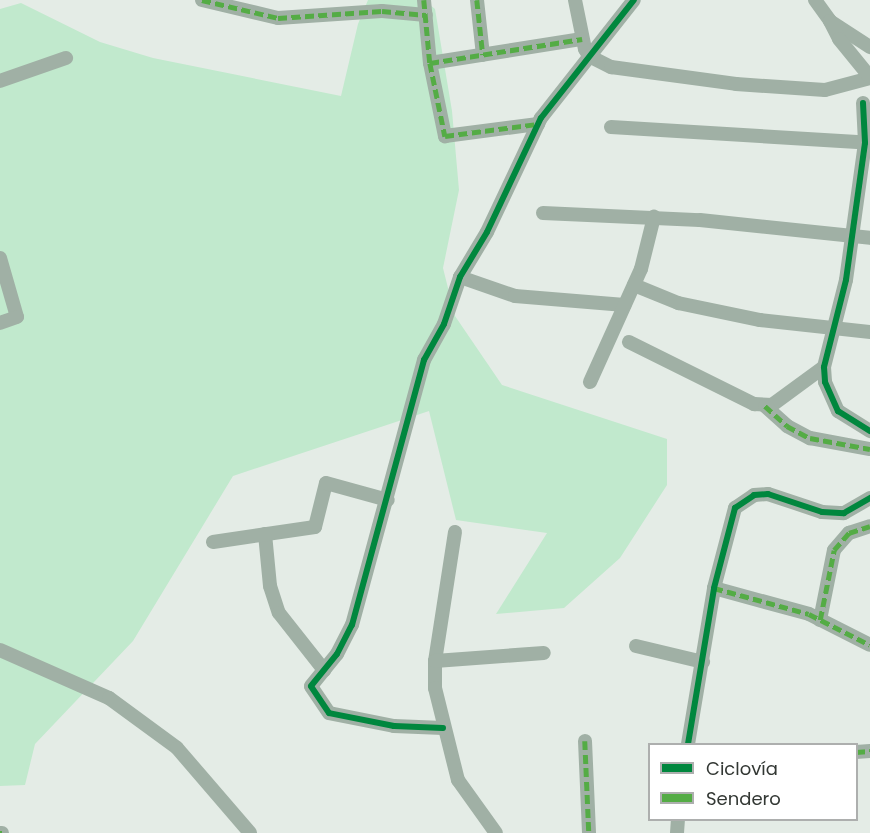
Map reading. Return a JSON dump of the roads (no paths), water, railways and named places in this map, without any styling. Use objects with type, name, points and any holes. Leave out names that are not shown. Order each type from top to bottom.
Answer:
[{"type":"street","points":[[202,0],[278,18],[382,11],[426,15]]},
{"type":"street","points":[[424,0],[430,63],[445,136],[538,124]]},
{"type":"street","points":[[477,0],[483,55]]},
{"type":"street","points":[[575,0],[582,39],[589,56],[610,67],[736,84],[825,90],[870,78],[839,39],[830,21],[814,0]]},
{"type":"street","points":[[443,728],[394,726],[329,713],[311,686],[324,670],[352,625],[388,500],[424,360],[444,324],[460,277],[487,232],[538,124],[634,0]]},
{"type":"street","points":[[830,21],[870,47]]},
{"type":"street","points":[[430,63],[582,39]]},
{"type":"street","points":[[0,81],[66,57]]},
{"type":"street","points":[[862,103],[868,143],[837,327],[824,367],[826,390],[833,405],[870,431]]},
{"type":"street","points":[[611,127],[868,143]]},
{"type":"street","points":[[543,213],[654,217],[870,238]]},
{"type":"street","points":[[590,382],[634,285],[654,217]]},
{"type":"street","points":[[0,258],[17,317],[0,323]]},
{"type":"street","points":[[460,277],[515,296],[625,304]]},
{"type":"street","points":[[634,285],[690,305],[760,320],[870,332]]},
{"type":"street","points":[[629,342],[740,398],[765,406],[787,426],[810,438],[870,449]]},
{"type":"street","points":[[765,406],[824,367]]},
{"type":"street","points":[[213,542],[315,527],[326,483],[388,500]]},
{"type":"street","points":[[688,743],[714,588],[735,508],[747,498],[768,494],[822,512],[844,513],[870,498]]},
{"type":"street","points":[[820,620],[834,550],[849,533],[870,525]]},
{"type":"street","points":[[455,532],[435,661],[435,688],[443,728],[458,780],[496,833]]},
{"type":"street","points":[[265,534],[270,585],[279,613],[324,670]]},
{"type":"street","points":[[714,588],[820,620],[870,645]]},
{"type":"street","points":[[636,646],[703,662]]},
{"type":"street","points":[[0,650],[109,698],[177,748],[250,833]]},
{"type":"street","points":[[435,661],[543,653]]},
{"type":"street","points":[[585,741],[589,833]]}]
